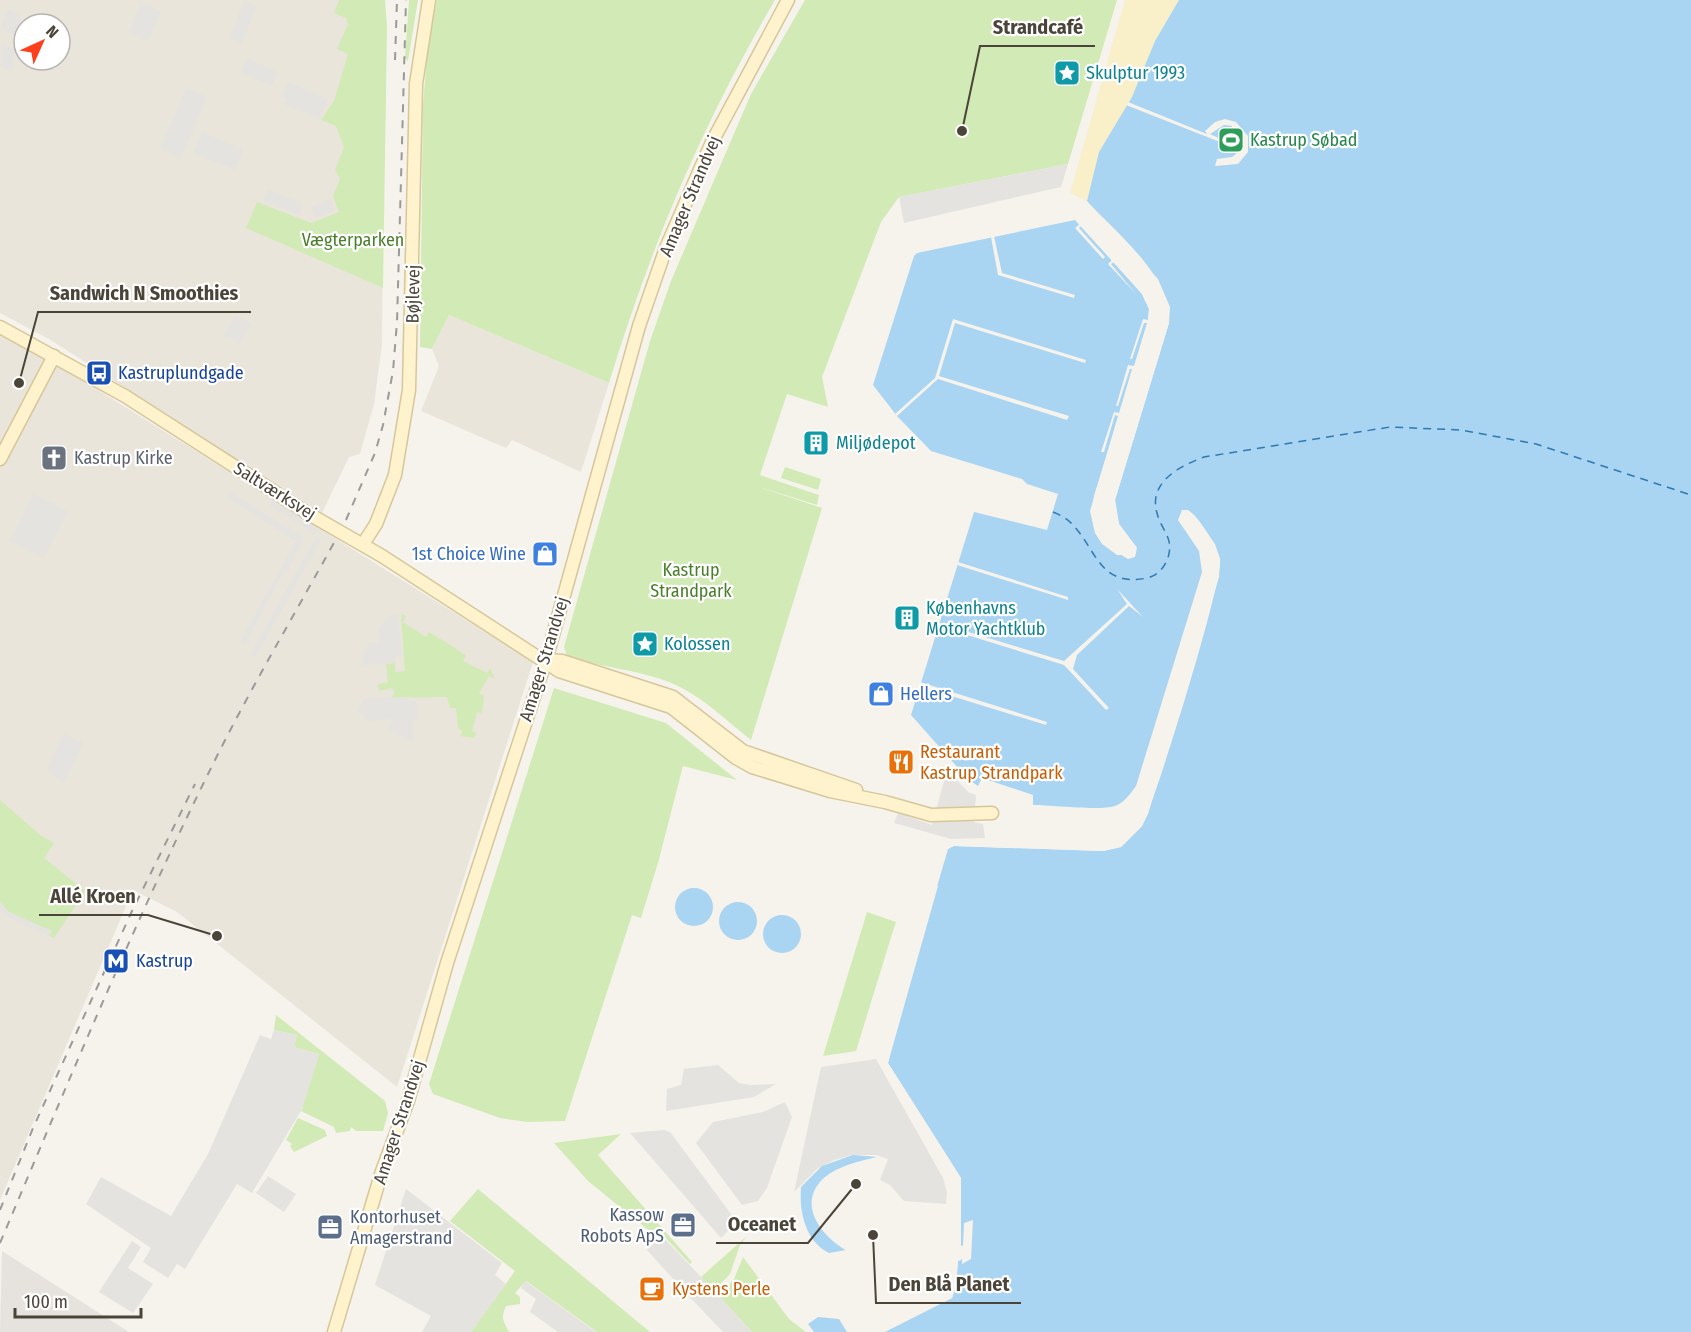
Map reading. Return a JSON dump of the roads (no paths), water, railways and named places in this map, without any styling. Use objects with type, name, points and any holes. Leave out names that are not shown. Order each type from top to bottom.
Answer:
[{"type":"street","name":"Bøjlevej","points":[[363,544],[376,524],[395,475],[409,390],[416,84],[429,0]]},
{"type":"street","name":"Amager Strandvej","points":[[334,1332],[382,1171],[408,1101],[447,963],[546,660],[610,423],[639,326],[666,248],[712,142],[788,0]]},
{"type":"street","name":"Saltværksvej","points":[[0,327],[91,375],[309,514],[363,544],[546,660]]},
{"type":"street","points":[[0,459],[54,356]]},
{"type":"street","points":[[546,660],[559,671],[671,707],[736,758],[752,767],[830,791],[885,802],[932,815],[992,813]]},
{"type":"water","points":[[1179,0],[1691,0],[1691,1332],[885,1332],[952,1298],[956,1286],[958,1261],[961,1260],[961,1178],[888,1063],[896,1027],[948,849],[954,846],[1103,851],[1121,847],[1142,826],[1161,776],[1188,690],[1211,605],[1220,559],[1202,525],[1188,510],[1182,510],[1178,520],[1199,551],[1202,572],[1136,786],[1130,795],[1118,805],[1108,807],[1033,805],[1033,795],[982,778],[978,786],[968,779],[911,715],[974,512],[1047,530],[1058,494],[1027,484],[1022,479],[931,451],[897,416],[873,385],[914,256],[917,253],[1075,220],[1142,294],[1149,309],[1148,322],[1094,496],[1093,510],[1094,529],[1102,541],[1128,559],[1135,557],[1137,548],[1119,524],[1115,500],[1169,323],[1168,306],[1162,289],[1152,272],[1127,242],[1087,201],[1099,152],[1132,97],[1155,41]]},
{"type":"water","points":[[694,888],[707,894],[713,907],[707,920],[694,926],[681,920],[675,907],[681,894]]},
{"type":"water","points":[[738,902],[751,908],[757,921],[751,934],[738,940],[725,934],[719,921],[725,908]]},
{"type":"water","points":[[782,915],[789,916],[795,921],[800,927],[800,941],[795,947],[789,952],[782,953],[775,952],[769,947],[764,941],[763,934],[764,927],[769,921],[775,916]]},
{"type":"water","points":[[853,1155],[877,1157],[835,1170],[824,1178],[812,1198],[815,1218],[821,1228],[846,1250],[829,1253],[814,1241],[805,1224],[801,1206],[801,1187],[822,1166]]},
{"type":"water","points":[[818,1317],[839,1319],[847,1332],[814,1332],[808,1324]]},
{"type":"railway","points":[[395,60],[397,0]]},
{"type":"railway","points":[[346,520],[375,453],[383,425],[393,371],[397,322],[406,0]]},
{"type":"railway","points":[[0,1243],[104,999],[187,818],[245,703],[336,539]]},
{"type":"railway","points":[[0,1210],[33,1128],[132,911],[195,784]]},
{"type":"place","name":"Skulptur 1993","points":[[1067,73]]},
{"type":"place","name":"Strandcafé","points":[[962,131]]},
{"type":"place","name":"Kastrup Søbad","points":[[1231,140]]},
{"type":"place","name":"Kastruplundgade","points":[[99,373]]},
{"type":"place","name":"Sandwich N Smoothies","points":[[19,383]]},
{"type":"place","name":"Miljødepot","points":[[816,443]]},
{"type":"place","name":"Kastrup Kirke","points":[[54,458]]},
{"type":"place","name":"1st Choice Wine","points":[[545,554]]},
{"type":"place","name":"Københavns Motor Yachtklub","points":[[907,618]]},
{"type":"place","name":"Kolossen","points":[[645,644]]},
{"type":"place","name":"Hellers","points":[[881,694]]},
{"type":"place","name":"Restaurant Kastrup Strandpark","points":[[901,762]]},
{"type":"place","name":"Allé Kroen","points":[[217,936]]},
{"type":"place","name":"Kastrup","points":[[116,961]]},
{"type":"place","name":"Oceanet","points":[[856,1184]]},
{"type":"place","name":"Kassow Robots ApS","points":[[683,1225]]},
{"type":"place","name":"Kontorhuset Amagerstrand","points":[[330,1227]]},
{"type":"place","name":"Den Blå Planet","points":[[873,1235]]},
{"type":"place","name":"Kystens Perle","points":[[652,1289]]},
{"type":"park label","name":"Vægterparken","points":[[353,240]]},
{"type":"park label","name":"Kastrup Strandpark","points":[[691,580]]}]
